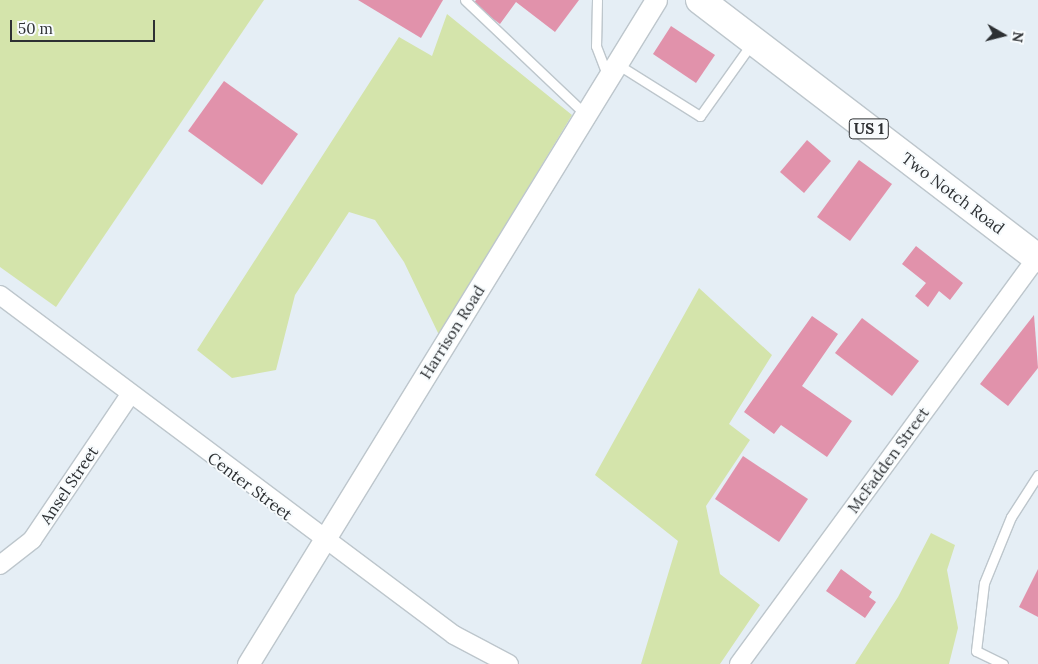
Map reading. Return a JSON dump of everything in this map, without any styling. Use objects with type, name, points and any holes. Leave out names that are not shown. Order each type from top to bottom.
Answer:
[{"type":"main road","name":"Two Notch Road","points":[[700,0],[1038,257]]},
{"type":"street","name":"Harrison Road","points":[[248,664],[656,0]]},
{"type":"street","name":"McFadden Street","points":[[739,664],[1038,257]]},
{"type":"street","name":"Center Street","points":[[0,295],[129,396],[454,635],[509,664]]},
{"type":"street","name":"Ansel Street","points":[[0,565],[32,540],[129,396]]},
{"type":"lane","points":[[465,0],[586,115]]},
{"type":"lane","points":[[597,0],[596,46],[612,71],[700,116],[753,40]]},
{"type":"lane","points":[[1003,664],[976,651],[984,583],[1011,517],[1038,475]]},
{"type":"green space","points":[[0,0],[264,0],[56,307],[0,267]]},
{"type":"green space","points":[[447,14],[572,115],[439,335],[404,262],[375,220],[349,212],[295,295],[276,370],[232,378],[197,350],[399,37],[432,56]]},
{"type":"green space","points":[[699,288],[772,355],[729,424],[750,440],[706,506],[720,574],[760,605],[720,664],[641,664],[678,541],[595,475]]},
{"type":"green space","points":[[931,533],[955,545],[947,570],[958,628],[949,664],[855,664],[898,597]]},
{"type":"building","points":[[358,0],[443,0],[421,38]]},
{"type":"building","points":[[476,0],[579,0],[555,32],[516,2],[500,24],[473,4]]},
{"type":"building","points":[[671,26],[715,55],[696,83],[653,54]]},
{"type":"building","points":[[224,81],[298,134],[262,185],[188,131]]},
{"type":"building","points":[[807,140],[831,161],[804,193],[780,172]]},
{"type":"building","points":[[859,160],[892,184],[850,241],[817,217]]},
{"type":"building","points":[[916,246],[963,283],[950,300],[939,291],[928,307],[915,296],[926,283],[902,264]]},
{"type":"building","points":[[1034,315],[1038,368],[1008,406],[980,384]]},
{"type":"building","points":[[812,316],[838,334],[802,386],[852,421],[827,457],[781,425],[774,434],[744,412]]},
{"type":"building","points":[[862,318],[919,361],[892,396],[835,353]]},
{"type":"building","points":[[743,456],[808,499],[779,542],[715,499]]},
{"type":"building","points":[[841,569],[872,592],[869,597],[876,602],[865,618],[826,591]]},
{"type":"building","points":[[1038,569],[1038,617],[1019,607]]}]
